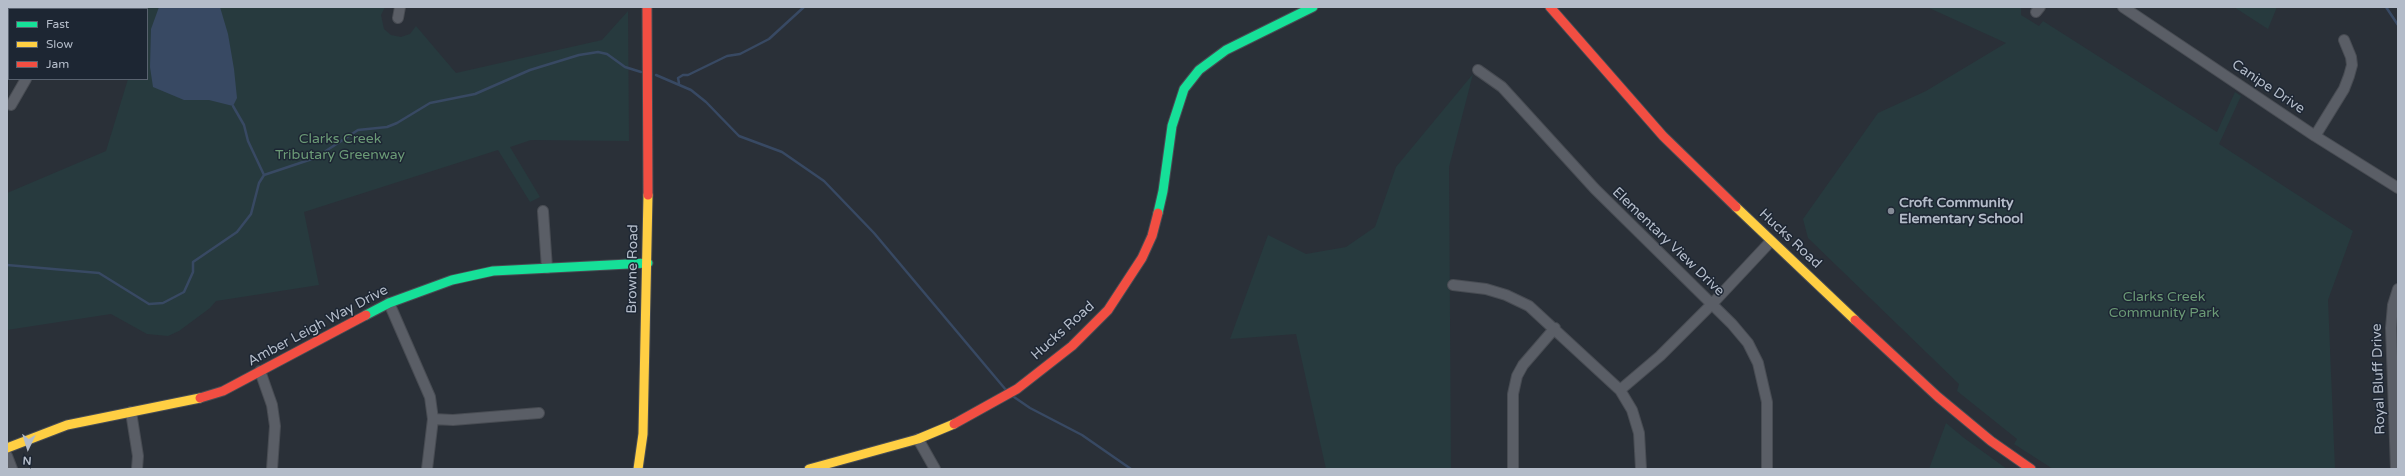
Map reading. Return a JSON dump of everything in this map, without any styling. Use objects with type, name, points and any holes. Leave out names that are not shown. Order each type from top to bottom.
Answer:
[{"type":"main road","name":"Browne Road","points":[[638,469],[643,434],[648,263],[648,7]]},
{"type":"main road","name":"Hucks Road","points":[[809,469],[918,439],[960,422],[1017,389],[1087,332],[1108,310],[1137,268],[1152,236],[1158,215],[1174,114],[1184,89],[1193,76],[1212,59],[1226,50],[1313,7]]},
{"type":"main road","name":"Hucks Road","points":[[1550,7],[1663,136],[1771,241],[1938,396],[1991,441],[2031,469]]},
{"type":"main road","name":"Amber Leigh Way Drive","points":[[7,448],[67,425],[194,400],[223,391],[389,303],[452,280],[493,271],[648,263]]},
{"type":"street","points":[[398,18],[400,7]]},
{"type":"street","name":"Canipe Drive","points":[[2123,7],[2315,136],[2398,188]]},
{"type":"street","points":[[2315,136],[2344,89],[2349,76],[2351,57],[2344,40]]},
{"type":"street","name":"Elementary View Drive","points":[[1478,70],[1502,87],[1595,189],[1712,304],[1748,343],[1758,363],[1767,402],[1767,469]]},
{"type":"street","points":[[11,105],[25,80]]},
{"type":"street","points":[[543,211],[547,268]]},
{"type":"street","points":[[1620,390],[1660,356],[1712,304],[1771,241]]},
{"type":"street","points":[[1453,285],[1475,287],[1506,295],[1529,306],[1555,328],[1620,390],[1632,410],[1638,433],[1641,469]]},
{"type":"street","name":"Royal Bluff Drive","points":[[2396,469],[2397,443],[2391,328],[2393,305],[2398,289]]},
{"type":"street","points":[[389,303],[430,397],[433,419],[427,469]]},
{"type":"street","points":[[1513,469],[1513,394],[1517,376],[1523,365],[1555,328]]},
{"type":"street","points":[[260,371],[272,405],[275,426],[272,469]]},
{"type":"street","points":[[132,412],[138,456],[137,469]]},
{"type":"street","points":[[433,419],[453,420],[539,413]]},
{"type":"street","points":[[918,439],[935,469]]},
{"type":"street","points":[[7,456],[12,469]]},
{"type":"green space","name":"Clarks Creek Tributary Greenway","points":[[385,7],[381,15],[384,29],[391,35],[401,37],[410,34],[416,26],[456,73],[602,40],[628,11],[629,141],[531,140],[510,147],[540,197],[530,202],[498,150],[304,212],[319,285],[216,301],[210,308],[179,331],[168,336],[147,334],[111,314],[7,330],[7,193],[106,151],[128,80],[148,80],[148,8],[137,8]]},
{"type":"green space","name":"Clarks Creek Community Park","points":[[1927,7],[2021,7],[2021,15],[2039,26],[2043,21],[2217,132],[2235,92],[2241,96],[2219,144],[2353,231],[2328,300],[2335,469],[2053,469],[2014,444],[2017,439],[1957,391],[1959,384],[1808,238],[1803,219],[1878,113],[1926,91],[2006,43]]},
{"type":"green space","points":[[2234,7],[2277,7],[2268,29]]},
{"type":"green space","points":[[1473,74],[1449,167],[1451,469],[1326,469],[1296,334],[1230,339],[1268,235],[1306,254],[1346,247],[1375,227],[1396,167]]},
{"type":"green space","points":[[1946,423],[1964,438],[2007,469],[1929,469]]},
{"type":"water","points":[[159,7],[220,7],[228,34],[234,69],[237,98],[233,106],[209,100],[184,100],[153,87],[150,67],[151,29]]},
{"type":"waterway","points":[[679,83],[678,78],[683,75],[688,75],[727,56],[740,54],[769,39],[804,7]]},
{"type":"waterway","points":[[2386,7],[2398,25]]},
{"type":"waterway","points":[[7,265],[99,273],[149,304],[163,303],[184,292],[193,272],[193,262],[237,232],[251,214],[259,183],[264,175],[315,158],[358,130],[387,127],[397,123],[430,103],[475,94],[530,70],[579,55],[598,52],[607,54],[625,67],[641,72]]},
{"type":"waterway","points":[[656,75],[691,90],[706,102],[739,136],[782,152],[824,181],[874,233],[1006,390]]},
{"type":"waterway","points":[[233,106],[244,125],[248,141],[264,175]]},
{"type":"waterway","points":[[1014,397],[1030,408],[1082,435],[1131,469]]},
{"type":"traffic: fast","points":[[1158,213],[1163,191],[1172,126],[1184,89],[1199,70],[1226,50],[1313,7]]},
{"type":"traffic: fast","points":[[366,315],[389,303],[452,280],[493,271],[648,263]]},
{"type":"traffic: slow","points":[[638,469],[643,434],[648,195]]},
{"type":"traffic: slow","points":[[1736,207],[1855,320]]},
{"type":"traffic: slow","points":[[7,448],[67,425],[200,398]]},
{"type":"traffic: slow","points":[[809,469],[918,439],[954,424]]},
{"type":"traffic: jam","points":[[647,7],[648,195]]},
{"type":"traffic: jam","points":[[1550,7],[1663,136],[1736,207]]},
{"type":"traffic: jam","points":[[954,424],[1017,389],[1072,346],[1108,310],[1142,258],[1152,236],[1158,213]]},
{"type":"traffic: jam","points":[[200,398],[223,391],[366,315]]},
{"type":"traffic: jam","points":[[1855,320],[1938,397],[1991,441],[2031,469]]},
{"type":"place","name":"Croft Community Elementary School","points":[[1891,211]]}]
